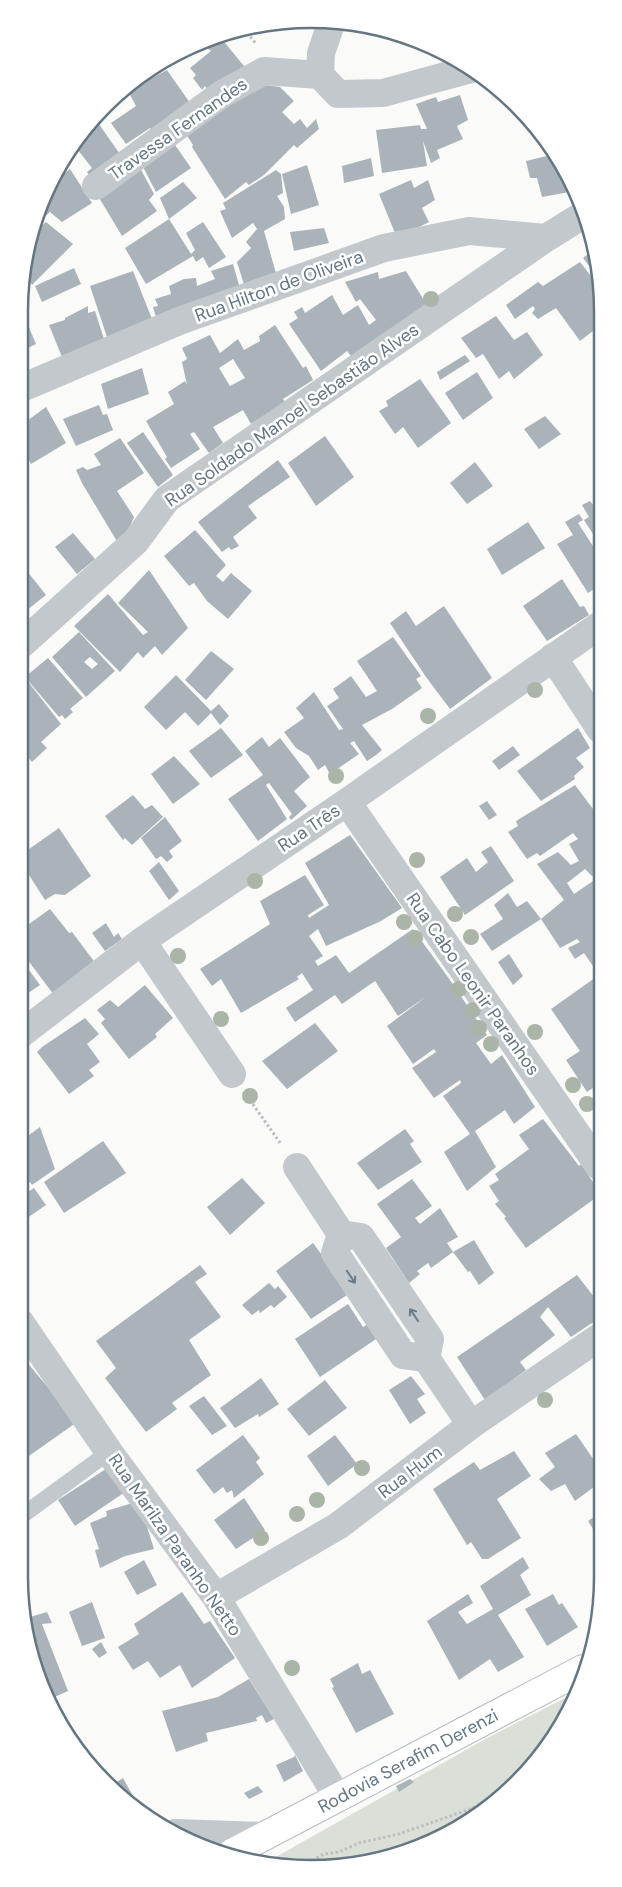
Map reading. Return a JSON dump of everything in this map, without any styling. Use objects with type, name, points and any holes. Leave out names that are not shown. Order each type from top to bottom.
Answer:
[{"type":"main road","name":"Rodovia Serafim Derenzi","points":[[238,1850],[577,1672]]},
{"type":"street","points":[[329,28],[320,52],[320,75],[338,94],[383,93],[463,71]]},
{"type":"street","name":"Travessa Fernandes","points":[[96,186],[222,94],[264,71],[320,75]]},
{"type":"street","name":"Rua Soldado Manoel Sebastião Alves","points":[[28,638],[136,541],[167,499],[546,238],[578,218]]},
{"type":"street","name":"Rua Hilton de Oliveira","points":[[28,386],[179,321],[384,248],[469,231],[546,238]]},
{"type":"street","name":"Rua Três","points":[[28,1029],[142,941],[348,802],[594,629]]},
{"type":"street","points":[[552,657],[594,720]]},
{"type":"street","name":"Rua Cabo Leonir Paranhos","points":[[348,802],[594,1159]]},
{"type":"street","points":[[142,941],[232,1074]]},
{"type":"street","points":[[297,1167],[341,1234],[335,1254],[403,1355],[426,1358],[471,1425]]},
{"type":"street","name":"Rua Marilza Paranho Netto","points":[[28,1334],[109,1452],[216,1597],[338,1798]]},
{"type":"street","name":"Rua Hum","points":[[216,1597],[338,1526],[471,1425],[594,1341]]},
{"type":"street","points":[[194,1834],[266,1836]]},
{"type":"lane","points":[[28,1511],[109,1452]]},
{"type":"path","points":[[232,1074],[297,1167]]},
{"type":"path","points":[[315,1860],[324,1854],[339,1852],[359,1843],[399,1834],[473,1808],[481,1803]]},
{"type":"shaded area","points":[[567,1697],[547,1734],[524,1763],[484,1801],[453,1822],[419,1838],[366,1854],[311,1860],[275,1857],[489,1737]]},
{"type":"building","points":[[224,42],[248,71],[211,95],[205,86],[202,90],[193,78],[196,75],[190,68],[211,51],[207,48]]},
{"type":"building","points":[[167,70],[190,103],[156,134],[150,128],[126,144],[111,123],[136,106],[129,93],[140,85]]},
{"type":"building","points":[[258,84],[280,87],[294,101],[282,112],[294,124],[300,119],[307,128],[316,119],[319,129],[297,148],[294,145],[264,175],[249,185],[246,182],[225,199],[184,131]]},
{"type":"building","points":[[460,95],[468,120],[457,126],[463,139],[437,150],[440,158],[431,163],[423,141],[427,166],[382,173],[376,130],[420,125],[421,129],[427,129],[416,104],[436,97],[438,102]]},
{"type":"building","points":[[98,124],[122,157],[92,180],[87,172],[92,168],[78,150]]},
{"type":"building","points":[[173,142],[191,168],[156,192],[143,167]]},
{"type":"building","points":[[549,156],[568,192],[542,197],[537,178],[530,178],[526,161]]},
{"type":"building","points":[[371,158],[374,176],[344,183],[342,166]]},
{"type":"building","points":[[307,165],[319,205],[291,214],[282,174]]},
{"type":"building","points":[[139,166],[154,194],[149,200],[157,211],[122,236],[98,196]]},
{"type":"building","points":[[70,169],[92,203],[62,222],[50,212],[44,217],[62,175]]},
{"type":"building","points":[[276,170],[281,174],[283,193],[277,196],[284,207],[285,219],[264,231],[277,277],[246,291],[237,262],[251,248],[246,242],[257,229],[253,223],[232,238],[220,211],[226,209],[223,203]]},
{"type":"building","points":[[411,180],[414,188],[428,180],[435,200],[422,208],[429,222],[397,238],[379,194]]},
{"type":"building","points":[[183,182],[197,198],[169,219],[160,198]]},
{"type":"building","points":[[169,219],[191,254],[195,250],[186,233],[203,222],[226,257],[209,268],[203,257],[196,262],[193,256],[146,284],[125,248]]},
{"type":"building","points":[[46,222],[73,244],[32,285],[29,281],[30,274],[41,226]]},
{"type":"building","points":[[324,228],[329,243],[294,251],[290,232]]},
{"type":"building","points":[[588,254],[591,268],[583,258]]},
{"type":"building","points":[[580,262],[592,278],[594,330],[580,341],[556,308],[538,319],[532,313],[535,309],[533,306],[515,319],[506,305],[538,282],[543,286]]},
{"type":"building","points":[[233,264],[241,292],[156,317],[153,307],[158,306],[155,299],[171,294],[169,286],[184,279],[196,278],[197,286],[215,279],[211,271]]},
{"type":"building","points":[[74,268],[81,284],[42,302],[35,286]]},
{"type":"building","points":[[133,271],[154,324],[108,340],[90,286]]},
{"type":"building","points":[[406,271],[428,307],[351,356],[347,351],[321,371],[289,324],[298,318],[294,312],[302,307],[305,313],[332,295],[343,315],[358,305],[369,325],[376,320],[360,299],[356,302],[345,282],[378,272],[379,279]]},
{"type":"building","points":[[88,306],[88,313],[95,311],[105,342],[62,357],[49,325],[65,320],[65,318]]},
{"type":"building","points":[[496,316],[514,340],[527,332],[543,355],[514,379],[509,371],[499,379],[483,354],[476,358],[461,338]]},
{"type":"building","points":[[28,325],[36,344],[28,348]]},
{"type":"building","points":[[275,325],[303,368],[306,366],[313,380],[283,399],[285,402],[251,424],[243,410],[213,427],[223,443],[209,453],[194,432],[190,434],[200,449],[171,468],[165,459],[167,457],[146,421],[174,404],[168,392],[185,381],[187,385],[182,362],[187,359],[182,348],[210,335],[220,353],[238,339],[244,350],[260,341],[259,336]],"holes":[[[233,359],[245,378],[230,386],[219,368]]]},
{"type":"building","points":[[465,355],[470,361],[440,380],[437,372]]},
{"type":"building","points":[[142,368],[149,394],[108,409],[101,384]]},
{"type":"building","points":[[477,372],[493,398],[463,420],[445,393]]},
{"type":"building","points":[[420,379],[451,423],[418,448],[403,427],[395,434],[379,411],[388,406],[386,401]]},
{"type":"building","points":[[99,405],[103,415],[107,414],[113,430],[76,446],[63,419]]},
{"type":"building","points":[[46,407],[66,443],[31,464],[28,459],[28,420]]},
{"type":"building","points":[[545,416],[561,434],[539,449],[524,429]]},
{"type":"building","points":[[143,432],[173,475],[158,487],[127,443]]},
{"type":"building","points":[[325,436],[354,477],[316,506],[288,463]]},
{"type":"building","points":[[120,438],[144,473],[117,491],[134,517],[121,548],[76,470],[83,467],[87,470],[101,465],[94,454]]},
{"type":"building","points":[[278,460],[290,477],[248,506],[257,518],[233,537],[239,546],[231,550],[229,547],[222,552],[198,522]]},
{"type":"building","points":[[475,462],[493,486],[467,504],[450,483]]},
{"type":"building","points":[[590,501],[594,506],[594,536],[584,520],[589,517],[582,505]]},
{"type":"building","points":[[579,514],[583,520],[578,523],[594,548],[594,589],[588,593],[557,544],[573,535],[565,522]]},
{"type":"building","points":[[528,522],[545,548],[502,575],[487,549]]},
{"type":"building","points":[[195,530],[226,565],[216,576],[223,582],[231,573],[252,591],[228,619],[207,601],[194,583],[189,586],[164,556]]},
{"type":"building","points":[[73,533],[95,559],[77,574],[55,547]]},
{"type":"building","points":[[149,570],[188,628],[162,655],[155,646],[143,658],[138,652],[120,672],[74,626],[108,594],[143,635],[148,632],[118,603]]},
{"type":"building","points":[[28,572],[46,595],[28,609]]},
{"type":"building","points":[[562,579],[580,607],[584,606],[589,615],[547,641],[523,606]]},
{"type":"building","points":[[444,606],[492,678],[450,709],[390,623],[406,611],[416,626]]},
{"type":"building","points":[[79,632],[115,671],[86,697],[52,657]],"holes":[[[90,657],[98,664],[92,669],[84,662]]]},
{"type":"building","points":[[393,637],[421,676],[416,679],[422,688],[392,709],[362,725],[382,750],[376,755],[367,761],[354,741],[350,743],[359,754],[330,774],[325,765],[318,770],[309,756],[296,748],[284,732],[304,718],[296,708],[314,692],[339,730],[343,729],[327,706],[339,698],[333,689],[351,676],[366,697],[377,691],[357,661]]},
{"type":"building","points":[[211,651],[234,669],[206,700],[185,680]]},
{"type":"building","points":[[48,658],[83,698],[70,709],[73,712],[65,719],[62,715],[59,717],[28,681],[28,675]]},
{"type":"building","points":[[176,675],[211,711],[219,704],[229,716],[220,725],[211,713],[198,726],[185,712],[166,730],[144,707]]},
{"type":"building","points":[[28,681],[61,724],[41,742],[47,748],[32,762],[28,758]]},
{"type":"building","points":[[221,728],[243,755],[211,778],[189,751]]},
{"type":"building","points":[[578,728],[590,748],[576,758],[584,767],[574,776],[575,779],[541,801],[517,771]]},
{"type":"building","points":[[262,737],[269,747],[280,738],[310,777],[294,791],[307,806],[291,820],[289,817],[292,814],[269,783],[266,785],[287,819],[258,841],[228,799],[263,775],[245,751]]},
{"type":"building","points":[[513,746],[520,755],[499,770],[492,761]]},
{"type":"building","points":[[174,756],[200,784],[173,804],[151,774]]},
{"type":"building","points":[[575,785],[594,810],[594,875],[592,876],[585,869],[567,883],[574,894],[594,880],[594,968],[584,953],[575,959],[568,948],[580,942],[577,939],[560,948],[541,919],[564,900],[537,864],[558,852],[571,865],[579,861],[569,844],[578,839],[573,833],[540,856],[537,853],[527,859],[508,832],[518,826],[516,821]]},
{"type":"building","points":[[133,795],[145,809],[152,805],[163,817],[132,845],[125,838],[123,840],[105,816]]},
{"type":"building","points":[[487,801],[497,815],[489,820],[479,806]]},
{"type":"building","points":[[165,817],[182,841],[169,851],[173,857],[167,862],[161,856],[156,859],[141,838]]},
{"type":"building","points":[[59,828],[91,876],[65,895],[55,894],[45,900],[28,873],[28,850]]},
{"type":"building","points":[[350,835],[402,908],[381,921],[326,946],[318,929],[309,936],[323,956],[315,961],[318,966],[336,955],[349,973],[413,929],[487,1035],[476,1043],[491,1064],[502,1055],[535,1107],[514,1124],[505,1110],[475,1131],[496,1167],[467,1191],[444,1152],[470,1134],[443,1096],[461,1083],[460,1080],[434,1098],[412,1068],[436,1052],[434,1049],[413,1064],[387,1026],[427,996],[398,1016],[375,981],[342,1004],[335,995],[295,1022],[286,1008],[313,990],[302,973],[297,977],[299,979],[241,1013],[221,979],[212,986],[200,969],[270,924],[260,901],[305,875],[324,905],[308,915],[309,918],[329,905],[305,863]]},
{"type":"building","points":[[491,846],[514,881],[465,915],[440,877],[467,858],[476,872],[488,862],[481,852]]},
{"type":"building","points":[[159,862],[179,891],[169,900],[149,871]]},
{"type":"building","points":[[508,893],[517,907],[527,901],[541,919],[492,951],[480,934],[503,919],[494,905]]},
{"type":"building","points":[[50,909],[69,933],[72,932],[96,964],[54,995],[28,960],[28,925]]},
{"type":"building","points":[[106,923],[114,937],[118,933],[122,939],[105,951],[92,933]]},
{"type":"building","points":[[509,954],[523,976],[513,985],[498,962]]},
{"type":"building","points":[[28,969],[40,985],[28,993]]},
{"type":"building","points":[[594,979],[594,1087],[587,1092],[566,1060],[580,1051],[551,1009]]},
{"type":"building","points":[[145,985],[173,1018],[155,1034],[157,1037],[129,1059],[101,1023],[105,1019],[97,1010],[110,1000],[118,1007]]},
{"type":"building","points":[[85,1018],[99,1034],[87,1044],[100,1062],[89,1070],[94,1076],[69,1094],[37,1052]]},
{"type":"building","points":[[315,1023],[338,1051],[287,1089],[262,1061]]},
{"type":"building","points":[[543,1119],[579,1166],[581,1164],[594,1184],[594,1199],[526,1248],[504,1218],[506,1217],[495,1204],[499,1201],[489,1186],[499,1180],[495,1174],[529,1149],[519,1135]]},
{"type":"building","points":[[40,1127],[55,1169],[32,1185],[30,1182],[28,1183],[28,1136]]},
{"type":"building","points":[[405,1129],[414,1141],[410,1144],[422,1162],[378,1190],[357,1163]]},
{"type":"building","points":[[103,1141],[126,1173],[64,1213],[44,1182]]},
{"type":"building","points":[[242,1178],[265,1203],[230,1235],[207,1207]]},
{"type":"building","points":[[412,1179],[432,1206],[415,1218],[420,1224],[440,1208],[458,1237],[447,1243],[453,1252],[431,1268],[428,1263],[417,1271],[420,1274],[409,1283],[386,1248],[401,1237],[377,1204]]},
{"type":"building","points":[[34,1188],[46,1205],[28,1217],[28,1192]]},
{"type":"building","points":[[474,1240],[494,1273],[479,1285],[470,1271],[468,1272],[453,1252]]},
{"type":"building","points":[[313,1243],[350,1293],[311,1319],[276,1271]]},
{"type":"building","points":[[200,1265],[207,1274],[195,1282],[221,1317],[189,1340],[211,1375],[172,1403],[177,1409],[146,1432],[105,1378],[116,1368],[96,1341]]},
{"type":"building","points":[[577,1275],[594,1297],[594,1322],[571,1337],[548,1307],[540,1317],[555,1335],[520,1362],[526,1370],[485,1400],[457,1357]]},
{"type":"building","points":[[269,1283],[275,1289],[278,1286],[287,1297],[274,1308],[271,1305],[260,1313],[259,1310],[252,1315],[242,1305]]},
{"type":"building","points":[[348,1304],[363,1327],[373,1321],[382,1335],[320,1377],[295,1339]]},
{"type":"building","points":[[28,1364],[77,1422],[28,1457]]},
{"type":"building","points":[[411,1376],[425,1394],[417,1399],[426,1413],[410,1424],[389,1390]]},
{"type":"building","points":[[261,1378],[279,1404],[259,1417],[258,1414],[235,1428],[220,1408]]},
{"type":"building","points":[[325,1380],[347,1408],[309,1436],[287,1409]]},
{"type":"building","points":[[204,1396],[227,1426],[212,1435],[189,1406]]},
{"type":"building","points":[[576,1434],[594,1460],[594,1487],[575,1501],[565,1484],[551,1491],[539,1479],[555,1467],[545,1453]]},
{"type":"building","points":[[243,1435],[260,1458],[256,1462],[264,1474],[234,1498],[232,1490],[227,1493],[223,1487],[214,1494],[196,1470]]},
{"type":"building","points":[[335,1435],[357,1464],[328,1486],[307,1456]]},
{"type":"building","points":[[514,1451],[531,1476],[497,1499],[521,1538],[488,1559],[482,1559],[471,1542],[467,1545],[433,1489],[474,1462],[480,1470]]},
{"type":"building","points":[[112,1465],[128,1490],[75,1526],[58,1500]]},
{"type":"building","points":[[244,1498],[265,1530],[236,1549],[214,1520]]},
{"type":"building","points":[[136,1502],[142,1511],[154,1549],[125,1556],[100,1568],[95,1550],[99,1549],[90,1523],[107,1516],[106,1511]]},
{"type":"building","points":[[594,1517],[594,1531],[588,1521]]},
{"type":"building","points":[[523,1557],[529,1568],[520,1575],[531,1595],[498,1615],[524,1657],[498,1672],[490,1659],[459,1680],[427,1621],[468,1594],[473,1603],[458,1612],[467,1624],[493,1609],[480,1586]]},
{"type":"building","points":[[144,1560],[157,1585],[137,1595],[124,1572]]},
{"type":"building","points":[[182,1592],[204,1624],[210,1621],[235,1658],[192,1688],[180,1665],[160,1678],[148,1661],[133,1670],[118,1647],[139,1634],[134,1624]]},
{"type":"building","points":[[553,1594],[559,1605],[562,1603],[578,1627],[547,1646],[525,1609]]},
{"type":"building","points":[[92,1602],[105,1638],[82,1646],[69,1612]]},
{"type":"building","points":[[47,1612],[52,1623],[42,1624],[68,1691],[55,1697],[37,1649],[31,1617]]},
{"type":"building","points":[[101,1642],[107,1653],[99,1658],[92,1649]]},
{"type":"building","points":[[358,1663],[362,1674],[370,1670],[394,1714],[356,1733],[332,1688],[334,1687],[330,1679]]},
{"type":"building","points":[[249,1679],[274,1719],[266,1723],[262,1715],[256,1718],[257,1721],[206,1733],[208,1741],[176,1752],[162,1711],[218,1697]]},
{"type":"building","points":[[295,1755],[303,1771],[284,1782],[276,1765]]},
{"type":"building","points":[[123,1778],[134,1797],[117,1782]]},
{"type":"building","points":[[410,1779],[414,1782],[399,1792],[396,1786]]},
{"type":"building","points":[[258,1786],[263,1792],[249,1799],[244,1793]]}]
